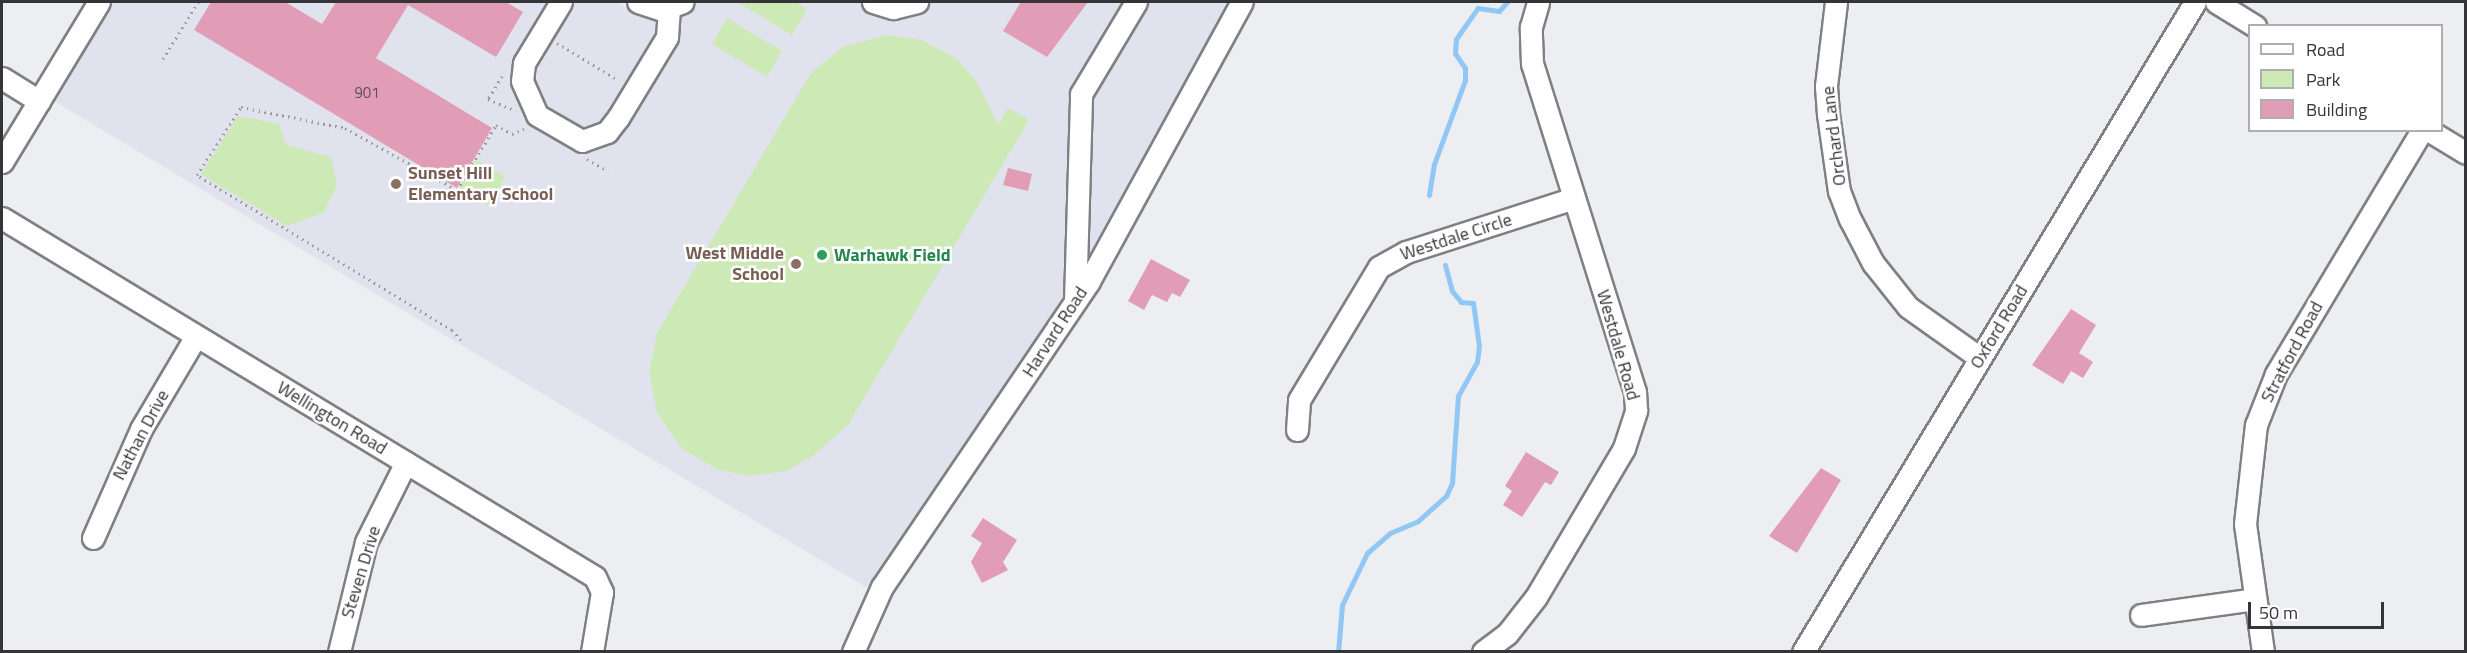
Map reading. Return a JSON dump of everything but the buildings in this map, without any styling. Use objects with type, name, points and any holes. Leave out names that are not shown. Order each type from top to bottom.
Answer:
[{"type":"street","points":[[2,162],[99,2]]},
{"type":"street","points":[[561,2],[524,63],[522,81],[537,115],[582,141],[607,132],[618,118],[667,37],[676,5],[651,9],[638,2]]},
{"type":"street","points":[[873,2],[893,8],[917,2]]},
{"type":"street","points":[[1075,304],[1081,94],[1136,2]]},
{"type":"street","name":"Harvard Road","points":[[853,651],[882,587],[1075,304],[1242,2]]},
{"type":"street","name":"Westdale Road","points":[[1484,651],[1506,634],[1536,597],[1633,429],[1635,392],[1532,64],[1531,27],[1538,2]]},
{"type":"street","name":"Orchard Lane","points":[[1836,2],[1828,114],[1839,191],[1850,219],[1872,263],[1908,307],[1980,357]]},
{"type":"street","name":"Oxford Road","points":[[1803,651],[2194,2]]},
{"type":"street","points":[[2216,2],[2252,24]]},
{"type":"street","points":[[2,78],[39,101]]},
{"type":"street","name":"Stratford Road","points":[[2263,651],[2255,599],[2245,496],[2251,448],[2266,397],[2421,132]]},
{"type":"street","points":[[2431,132],[2466,153]]},
{"type":"street","name":"Westdale Circle","points":[[1297,429],[1299,400],[1379,267],[1406,252],[1574,198]]},
{"type":"street","name":"Wellington Road","points":[[2,218],[595,577],[602,592],[592,651]]},
{"type":"street","name":"Nathan Drive","points":[[93,538],[141,429],[196,336]]},
{"type":"street","name":"Steven Drive","points":[[339,651],[366,542],[406,462]]},
{"type":"street","points":[[2141,615],[2255,599]]},
{"type":"path","points":[[163,59],[198,2]]},
{"type":"path","points":[[549,39],[620,81]]},
{"type":"path","points":[[505,69],[488,99],[512,113],[518,111]]},
{"type":"path","points":[[461,340],[452,330],[197,175],[241,107],[345,128],[457,190],[496,125],[512,134],[530,126]]},
{"type":"shaded area","name":"West Middle School","points":[[111,2],[616,2],[658,23],[680,18],[696,2],[1228,2],[1066,296],[869,589],[52,100]]},
{"type":"green space","points":[[737,2],[795,2],[807,9],[792,35]]},
{"type":"green space","points":[[727,18],[782,51],[767,77],[712,44]]},
{"type":"green space","points":[[886,35],[922,40],[957,59],[977,82],[998,125],[1008,108],[1029,120],[848,425],[813,456],[786,471],[750,476],[719,470],[682,449],[657,413],[649,372],[657,333],[811,73],[843,47]]},
{"type":"green space","points":[[238,116],[279,124],[286,145],[331,157],[337,186],[323,213],[287,226],[201,174]]},
{"type":"green space","points":[[476,160],[505,176],[491,207],[459,188]]},
{"type":"waterway","points":[[1429,195],[1434,164],[1465,80],[1465,68],[1455,53],[1456,39],[1478,8],[1499,11],[1507,2]]},
{"type":"waterway","points":[[1338,652],[1342,605],[1367,553],[1390,533],[1418,521],[1446,496],[1452,483],[1458,396],[1477,362],[1479,346],[1473,303],[1461,302],[1452,291],[1445,265]]},
{"type":"place","name":"Sunset Hill Elementary School","points":[[396,184]]},
{"type":"place","name":"Warhawk Field","points":[[822,255]]},
{"type":"place","name":"West Middle School","points":[[796,264]]}]
